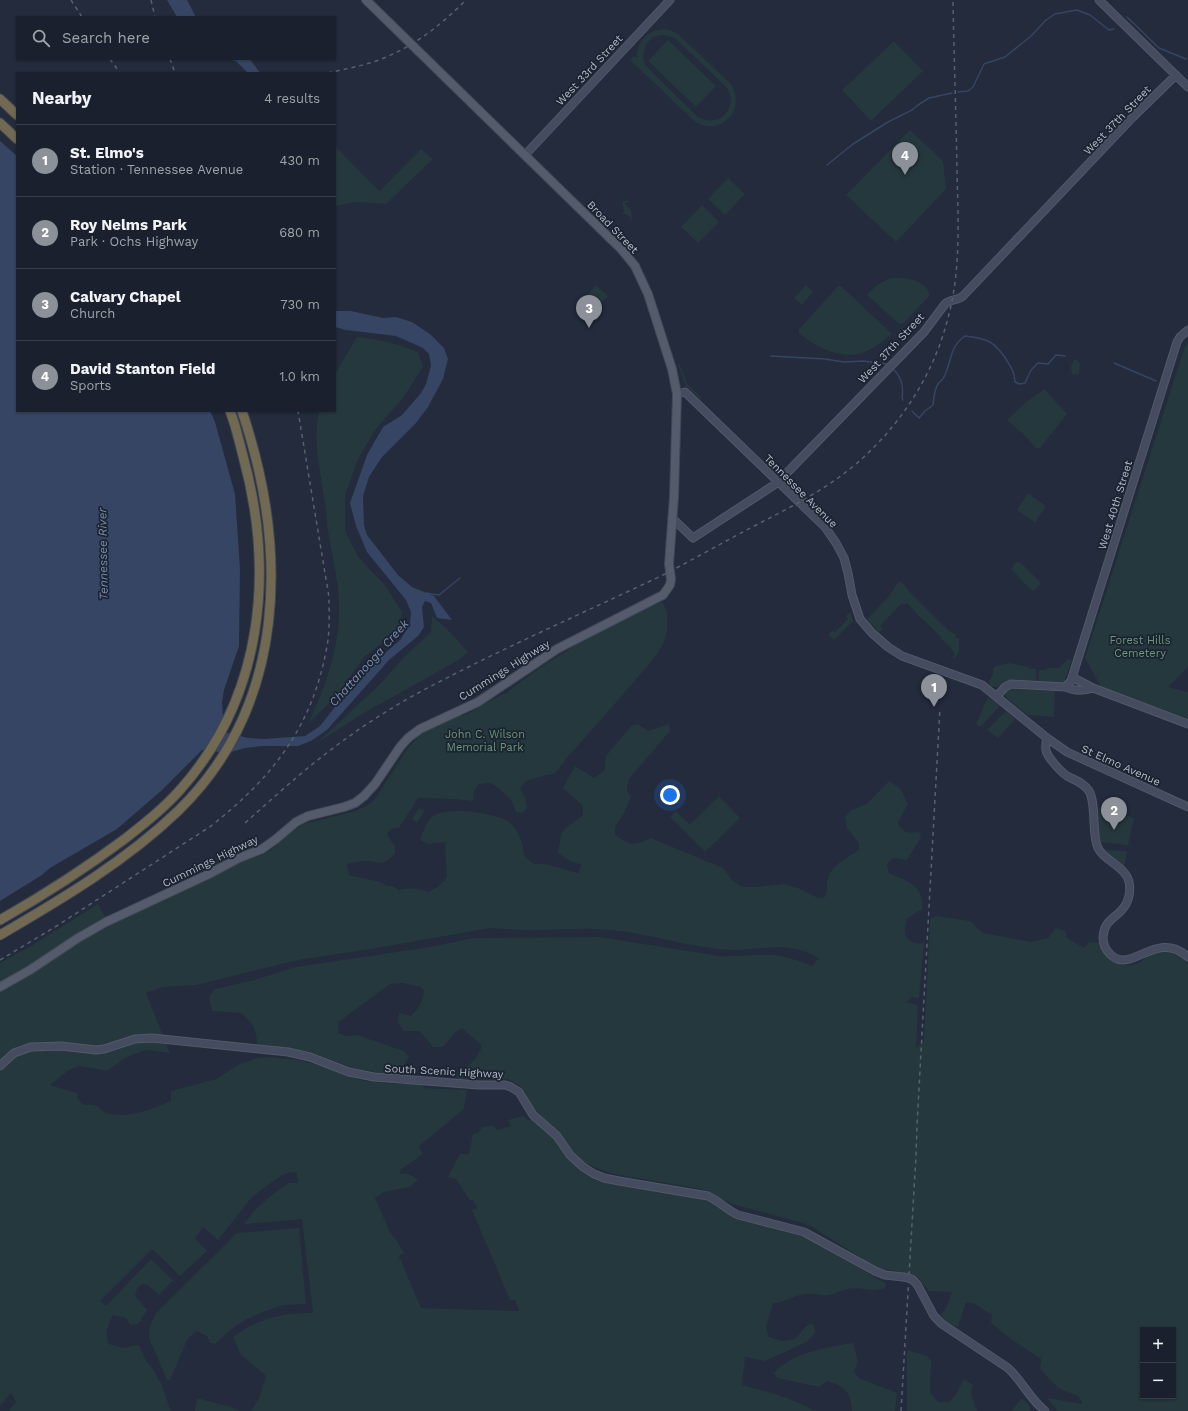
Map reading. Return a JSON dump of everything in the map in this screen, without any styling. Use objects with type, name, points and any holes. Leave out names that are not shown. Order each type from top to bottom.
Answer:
[{"type":"highway","points":[[0,99],[16,114]]},
{"type":"highway","points":[[0,107],[16,121]]},
{"type":"highway","points":[[0,124],[16,138]]},
{"type":"highway","points":[[0,920],[74,875],[150,819],[180,791],[208,755],[229,718],[242,685],[251,655],[257,621],[259,555],[250,483],[230,412]]},
{"type":"highway","points":[[0,935],[44,910],[95,876],[150,836],[197,790],[222,757],[243,719],[256,683],[263,656],[270,612],[272,579],[268,522],[262,484],[242,412]]},
{"type":"main road","name":"Broad Street","points":[[366,0],[622,250],[635,266],[648,295],[672,369],[677,394],[670,552]]},
{"type":"main road","name":"West 33rd Street","points":[[525,155],[670,0]]},
{"type":"main road","points":[[1099,0],[1188,87]]},
{"type":"main road","name":"West 37th Street","points":[[672,518],[693,538],[777,482],[924,332],[945,304],[948,301],[959,299],[964,296],[1134,117],[1176,75]]},
{"type":"main road","name":"West 40th Street","points":[[1065,687],[1069,684],[1072,677],[1177,342],[1188,330]]},
{"type":"main road","name":"Tennessee Avenue","points":[[677,394],[686,392],[825,527],[845,562],[855,606],[860,619],[872,632],[900,656],[977,682],[997,696]]},
{"type":"main road","name":"Cummings Highway","points":[[0,987],[30,970],[78,938],[117,917],[184,886],[239,858],[262,849],[296,822],[308,816],[344,807],[355,802],[364,796],[375,784],[400,747],[408,738],[420,729],[478,702],[557,650],[663,595],[670,585],[670,552]]},
{"type":"main road","points":[[1072,677],[1093,688],[1188,724]]},
{"type":"main road","points":[[997,696],[1005,687],[1011,684],[1065,687],[1070,690],[1086,690],[1093,688]]},
{"type":"main road","name":"St Elmo Avenue","points":[[997,696],[1047,738],[1067,752],[1188,807]]},
{"type":"main road","points":[[1047,738],[1046,750],[1051,759],[1065,774],[1084,785],[1092,798],[1096,843],[1098,848],[1106,858],[1126,875],[1129,882],[1130,889],[1126,904],[1104,928],[1103,940],[1107,950],[1115,958],[1130,960],[1158,947],[1167,946],[1174,948],[1188,956]]},
{"type":"main road","name":"South Scenic Highway","points":[[0,1066],[14,1053],[31,1047],[61,1046],[96,1050],[104,1049],[135,1039],[152,1038],[288,1052],[310,1057],[350,1072],[374,1077],[512,1086],[519,1092],[533,1115],[553,1131],[573,1158],[594,1174],[619,1182],[708,1196],[738,1215],[804,1232],[875,1271],[885,1275],[911,1278],[916,1281],[934,1316],[942,1324],[1008,1368],[1017,1377],[1033,1400],[1045,1411]]},
{"type":"green space","points":[[657,30],[671,30],[678,34],[731,84],[735,94],[736,103],[729,118],[714,126],[705,126],[695,122],[630,60],[634,56],[637,58],[637,52],[644,38]],"holes":[[[663,35],[672,37],[727,88],[730,95],[729,109],[720,118],[706,120],[698,117],[645,65],[643,56],[646,44],[653,37]]]},
{"type":"green space","points":[[668,40],[716,86],[696,107],[648,61]]},
{"type":"green space","points":[[894,41],[923,71],[871,121],[842,90]]},
{"type":"green space","points":[[910,130],[943,161],[946,189],[896,242],[846,195]]},
{"type":"green space","points":[[336,147],[380,191],[421,149],[433,159],[386,204],[356,202],[336,206]]},
{"type":"green space","points":[[728,178],[745,194],[725,215],[708,199]]},
{"type":"green space","points":[[628,200],[629,202],[625,203],[631,210],[632,220],[628,219],[631,218],[626,214],[622,214],[624,211],[622,202]]},
{"type":"green space","points":[[702,205],[719,222],[698,243],[681,227]]},
{"type":"green space","points":[[893,278],[915,280],[928,290],[930,295],[904,323],[899,324],[867,295],[878,284]]},
{"type":"green space","points":[[596,285],[608,296],[597,307],[586,296]]},
{"type":"green space","points":[[806,285],[813,292],[802,305],[794,298]]},
{"type":"green space","points":[[838,286],[841,286],[892,334],[871,349],[852,355],[823,349],[799,333],[799,329]]},
{"type":"green space","points":[[357,337],[388,342],[418,352],[423,367],[403,398],[375,430],[358,459],[345,495],[345,531],[359,558],[385,585],[402,612],[400,629],[364,657],[338,694],[308,724],[326,680],[338,633],[338,585],[328,534],[316,435],[319,412],[336,412],[336,372]]},
{"type":"green space","name":"Forest Hills Cemetery","points":[[1188,343],[1188,667],[1168,687],[1188,692],[1188,719],[1101,687],[1085,658],[1185,346]]},
{"type":"green space","points":[[1074,359],[1080,363],[1079,373],[1077,375],[1072,374],[1071,367]]},
{"type":"green space","points":[[678,364],[680,365],[687,384],[702,398],[701,400],[685,385]]},
{"type":"green space","points":[[1044,389],[1067,414],[1040,448],[1037,449],[1008,421],[1008,419],[1025,403]]},
{"type":"green space","points":[[1028,493],[1046,506],[1035,523],[1017,510]]},
{"type":"green space","points":[[1017,562],[1021,563],[1039,581],[1040,584],[1035,590],[1032,591],[1012,570]]},
{"type":"green space","points":[[901,582],[949,631],[956,634],[955,638],[959,638],[959,652],[954,659],[952,657],[955,654],[951,648],[907,603],[904,605],[902,603],[880,626],[883,629],[881,631],[878,631],[868,620],[869,617],[889,596],[897,584]]},
{"type":"green space","name":"John C. Wilson Memorial Park","points":[[662,602],[667,612],[668,624],[666,636],[662,646],[648,666],[554,774],[526,781],[520,789],[525,797],[527,807],[523,813],[516,812],[512,801],[500,789],[490,783],[478,784],[474,792],[473,801],[418,798],[399,828],[391,829],[387,834],[395,847],[395,854],[387,861],[381,863],[366,861],[347,864],[349,875],[381,882],[387,886],[392,886],[399,890],[414,888],[429,892],[439,886],[447,877],[445,842],[428,844],[420,840],[428,821],[433,816],[449,811],[484,813],[504,819],[517,831],[525,856],[534,864],[545,864],[578,873],[582,865],[570,861],[558,853],[561,834],[567,827],[583,815],[583,806],[563,788],[575,766],[594,778],[604,771],[606,756],[631,726],[638,724],[648,731],[669,724],[670,731],[629,779],[627,790],[631,797],[624,813],[615,827],[615,835],[632,844],[651,838],[723,868],[732,880],[742,887],[784,884],[798,888],[818,898],[825,897],[830,873],[841,861],[859,850],[859,843],[847,828],[845,817],[851,810],[867,804],[889,781],[900,788],[908,804],[898,823],[904,831],[912,833],[919,832],[921,838],[907,860],[893,858],[887,864],[889,873],[909,882],[918,889],[922,901],[922,910],[913,914],[907,919],[905,928],[907,939],[917,943],[924,943],[919,998],[912,997],[907,1002],[918,1005],[916,1048],[924,1041],[930,919],[936,916],[970,921],[983,933],[1031,942],[1048,938],[1056,928],[1065,931],[1067,938],[1084,948],[1089,942],[1100,943],[1108,957],[1115,962],[1124,965],[1132,965],[1141,962],[1153,953],[1161,950],[1173,951],[1177,953],[1188,962],[1188,1411],[1058,1411],[1047,1398],[1082,1404],[1082,1402],[1078,1396],[1058,1388],[1040,1369],[1041,1359],[1012,1340],[991,1323],[992,1315],[975,1304],[966,1302],[958,1327],[947,1323],[941,1315],[946,1308],[952,1292],[929,1291],[919,1278],[912,1275],[875,1267],[814,1228],[803,1223],[732,1204],[701,1189],[614,1174],[588,1164],[577,1169],[594,1180],[620,1186],[702,1198],[713,1202],[735,1219],[812,1240],[885,1283],[886,1287],[877,1290],[852,1288],[827,1295],[801,1295],[773,1303],[766,1327],[769,1337],[782,1341],[795,1339],[805,1327],[812,1323],[816,1332],[807,1342],[765,1361],[745,1357],[742,1385],[788,1398],[814,1411],[251,1411],[259,1398],[266,1376],[241,1355],[233,1337],[261,1321],[281,1315],[313,1313],[302,1219],[244,1224],[254,1211],[274,1193],[289,1183],[298,1183],[297,1173],[291,1172],[282,1175],[252,1197],[218,1240],[203,1227],[195,1238],[207,1251],[180,1276],[152,1249],[100,1301],[106,1306],[151,1259],[173,1280],[159,1295],[148,1285],[143,1284],[137,1288],[135,1296],[147,1310],[138,1324],[130,1325],[126,1318],[113,1315],[108,1326],[107,1333],[109,1344],[122,1348],[139,1345],[146,1361],[153,1369],[162,1386],[171,1411],[8,1411],[16,1402],[11,1393],[0,1406],[0,963],[31,946],[98,904],[109,924],[225,868],[262,855],[271,850],[294,830],[304,824],[355,811],[367,806],[375,799],[408,748],[426,730],[460,715],[463,716],[505,693],[506,694],[517,684],[561,654]],"holes":[[[490,928],[528,930],[610,930],[641,934],[717,949],[744,950],[781,947],[793,948],[819,958],[812,966],[775,955],[719,956],[600,937],[474,938],[430,947],[296,967],[254,980],[215,989],[209,997],[212,1011],[241,1013],[253,1026],[257,1044],[310,1052],[354,1068],[386,1074],[401,1069],[409,1057],[404,1051],[357,1035],[345,1036],[338,1032],[339,1020],[340,1021],[390,984],[403,983],[420,987],[424,990],[422,1001],[411,1016],[399,1013],[398,1023],[404,1031],[420,1031],[433,1047],[443,1047],[462,1028],[482,1046],[473,1061],[456,1074],[458,1079],[507,1079],[519,1085],[526,1093],[531,1106],[541,1116],[529,1120],[524,1116],[508,1120],[511,1126],[497,1130],[494,1126],[482,1127],[478,1133],[473,1134],[469,1154],[460,1154],[448,1177],[456,1179],[470,1201],[473,1200],[477,1208],[472,1210],[510,1300],[515,1300],[519,1311],[421,1308],[399,1256],[404,1253],[391,1234],[375,1198],[384,1192],[410,1187],[418,1179],[408,1174],[400,1174],[400,1170],[423,1154],[419,1146],[464,1109],[467,1090],[423,1088],[424,1086],[420,1084],[393,1084],[359,1080],[325,1067],[298,1060],[270,1057],[258,1058],[240,1064],[216,1079],[171,1091],[171,1101],[134,1114],[118,1115],[107,1113],[96,1106],[84,1105],[78,1099],[77,1093],[50,1085],[69,1070],[80,1066],[107,1071],[125,1058],[145,1050],[170,1053],[146,993],[163,987],[196,985],[298,960]]]},
{"type":"green space","points":[[850,612],[853,621],[834,640],[828,635],[832,631],[835,632],[848,619],[846,616]]},
{"type":"green space","points":[[432,616],[446,628],[468,652],[457,661],[364,713],[317,743],[382,682],[406,655],[431,632]]},
{"type":"green space","points":[[1068,659],[1072,660],[1064,682],[1038,683],[1039,670],[1059,668]]},
{"type":"green space","points":[[1009,663],[1029,667],[1029,669],[1036,669],[1036,683],[1013,681],[1006,682],[996,687],[990,685],[989,681],[993,674],[993,669],[996,666]]},
{"type":"green space","points":[[1008,689],[1055,691],[1054,717],[1028,715],[1008,699],[1005,695]]},
{"type":"green space","points":[[988,697],[1000,706],[981,726],[978,726],[976,724]]},
{"type":"green space","points":[[1006,711],[1015,719],[998,738],[987,730]]},
{"type":"green space","points":[[719,796],[740,818],[705,852],[670,817],[676,811],[690,825]]},
{"type":"green space","points":[[1097,807],[1134,818],[1128,845],[1099,842],[1095,809]]},
{"type":"green space","points":[[419,808],[425,811],[417,823],[412,819]]},
{"type":"green space","points":[[1103,851],[1127,851],[1124,869]]},
{"type":"green space","points":[[299,1228],[306,1304],[283,1305],[263,1312],[243,1321],[215,1344],[210,1343],[207,1336],[197,1331],[188,1338],[170,1380],[167,1380],[149,1338],[150,1328],[157,1312],[237,1233]]},
{"type":"green space","points":[[853,1343],[858,1361],[854,1371],[859,1378],[897,1393],[895,1411],[852,1411],[849,1395],[839,1386],[827,1381],[819,1387],[777,1378],[774,1373],[790,1360],[810,1352]]},
{"type":"green space","points":[[907,1350],[927,1356],[932,1362],[930,1392],[938,1402],[948,1402],[955,1396],[964,1379],[973,1385],[971,1394],[977,1411],[907,1411]]},
{"type":"green space","points":[[197,1398],[238,1409],[238,1411],[195,1411]]},
{"type":"green space","points":[[1022,1398],[1031,1408],[1030,1411],[1011,1411]]},
{"type":"water","points":[[167,0],[187,0],[195,16],[176,16]]},
{"type":"water","points":[[233,60],[251,60],[259,72],[247,72]]},
{"type":"water","name":"Tennessee River","points":[[0,141],[16,155],[16,412],[210,412],[215,422],[235,494],[240,569],[239,646],[224,690],[222,702],[224,732],[248,738],[264,739],[305,736],[320,726],[360,675],[401,639],[410,623],[411,612],[406,600],[367,552],[356,526],[350,503],[367,455],[383,427],[402,415],[421,393],[426,384],[431,366],[429,354],[423,348],[396,336],[346,330],[336,327],[336,311],[351,311],[383,318],[396,317],[412,322],[430,334],[444,348],[448,359],[443,379],[428,407],[416,423],[382,457],[369,477],[363,496],[364,525],[367,535],[398,575],[412,587],[434,596],[452,620],[437,618],[431,603],[425,601],[422,607],[424,627],[418,636],[389,660],[327,730],[311,741],[298,746],[262,746],[245,748],[231,752],[202,750],[161,791],[117,829],[50,868],[42,875],[0,901]]},
{"type":"waterway","points":[[958,92],[968,91],[973,87],[984,64],[1005,57],[1031,36],[1046,20],[1055,14],[1077,10],[1090,15],[1109,30],[1114,29]]},
{"type":"waterway","points":[[1127,17],[1159,48],[1186,59]]},
{"type":"waterway","points":[[827,165],[853,144],[888,122],[912,110],[929,98],[952,93]]},
{"type":"waterway","points":[[912,411],[919,418],[933,405],[934,394],[938,384],[944,378],[953,350],[965,336],[984,339],[993,344],[1002,353],[1010,365],[1015,382],[1020,384],[1025,383],[1031,370],[1038,363],[1048,364],[1056,355],[1065,356]]},
{"type":"waterway","points":[[771,356],[825,359],[844,362],[863,361],[887,364]]},
{"type":"waterway","points":[[1114,363],[1156,381]]},
{"type":"waterway","points":[[893,369],[902,382],[903,400]]},
{"type":"waterway","points":[[426,593],[439,595],[460,578]]},
{"type":"railway","points":[[71,0],[81,16]]},
{"type":"railway","points":[[151,0],[155,16]]},
{"type":"railway","points":[[332,72],[373,62],[403,49],[426,35],[466,0]]},
{"type":"railway","points":[[245,823],[328,752],[355,732],[397,705],[496,653],[665,574],[806,498],[853,467],[895,424],[918,390],[928,372],[943,334],[953,296],[958,242],[953,0]]},
{"type":"railway","points":[[111,60],[119,72]]},
{"type":"railway","points":[[170,60],[175,72]]},
{"type":"railway","points":[[0,960],[55,927],[211,826],[233,807],[271,769],[287,748],[300,725],[312,701],[321,675],[328,640],[329,597],[298,412]]},
{"type":"railway","points":[[901,1411],[940,708]]},
{"type":"place","name":"David Stanton Field","points":[[905,175]]},
{"type":"place","name":"Calvary Chapel","points":[[589,328]]},
{"type":"place","name":"St. Elmo's","points":[[934,707]]},
{"type":"place","name":"Roy Nelms Park","points":[[1114,830]]},
{"type":"water label","name":"Chattanooga Creek","points":[[369,663]]}]
